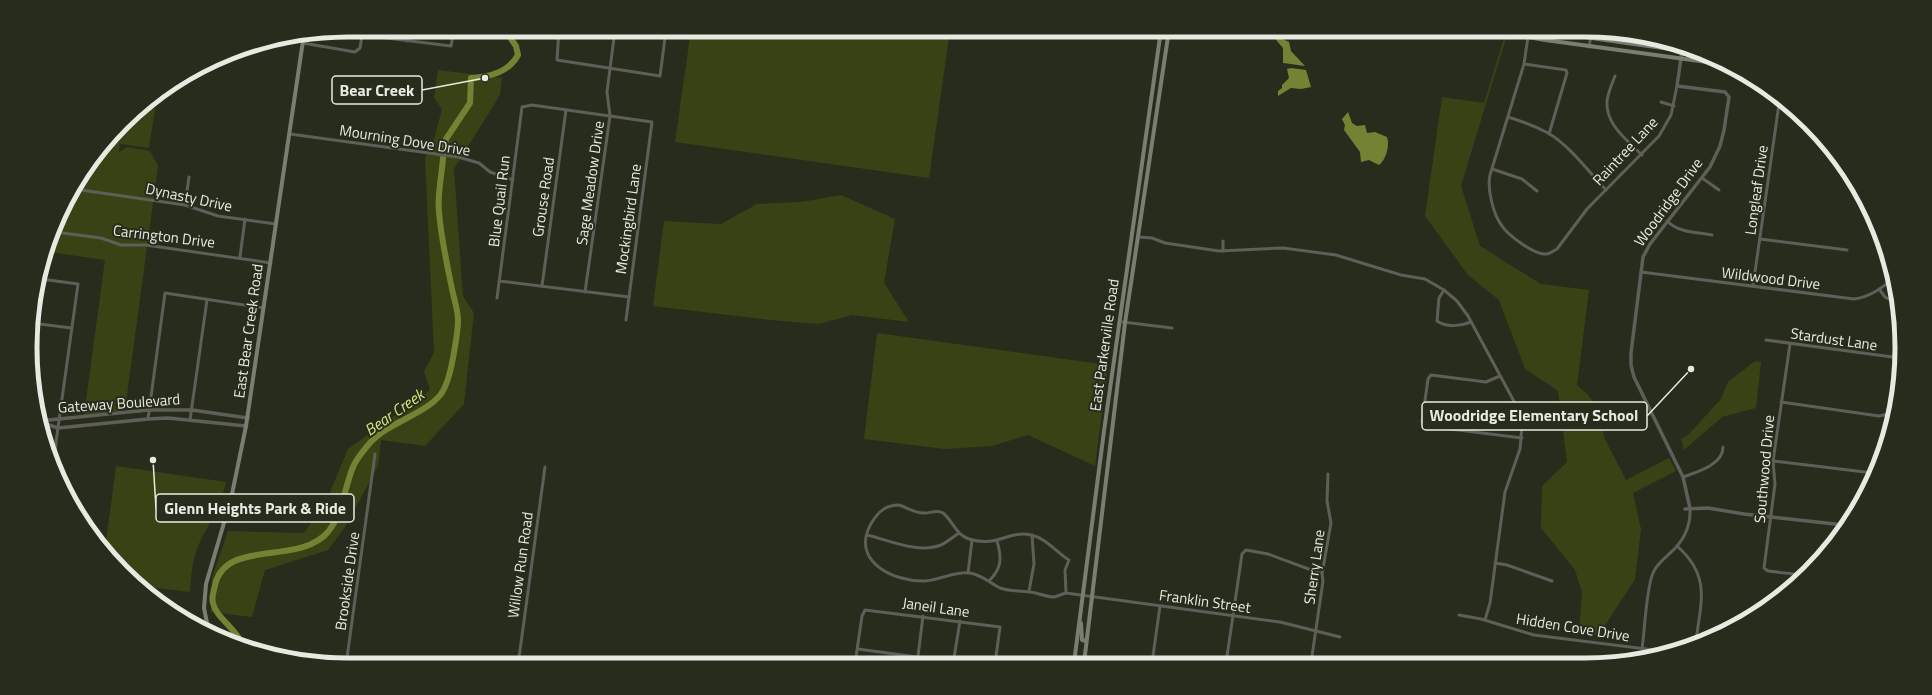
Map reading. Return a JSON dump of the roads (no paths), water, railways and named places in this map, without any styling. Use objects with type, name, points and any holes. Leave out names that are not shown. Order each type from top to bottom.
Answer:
[{"type":"main road","name":"East Parkerville Road","points":[[1075,658],[1119,322],[1133,236],[1160,37]]},
{"type":"main road","name":"East Parkerville Road","points":[[1084,658],[1126,322],[1168,37]]},
{"type":"main road","points":[[1528,37],[1589,47],[1706,62]]},
{"type":"main road","points":[[1583,37],[1670,49]]},
{"type":"main road","name":"East Bear Creek Road","points":[[207,624],[204,608],[206,584],[231,499],[248,418],[303,43]]},
{"type":"main road","points":[[1149,117],[1156,118]]},
{"type":"main road","points":[[1138,192],[1145,193]]},
{"type":"main road","points":[[1133,236],[1138,237]]},
{"type":"main road","points":[[1107,412],[1114,414]]},
{"type":"main road","points":[[1080,613],[1081,638],[1082,640],[1086,641]]},
{"type":"street","points":[[303,43],[355,52],[360,48],[362,37]]},
{"type":"street","points":[[377,37],[451,46],[453,37]]},
{"type":"street","points":[[407,41],[408,37]]},
{"type":"street","points":[[559,37],[557,60],[660,76],[665,37]]},
{"type":"street","name":"Sage Meadow Drive","points":[[585,292],[610,116],[607,92],[614,37]]},
{"type":"street","points":[[1528,37],[1524,64],[1492,169],[1522,179],[1537,191]]},
{"type":"street","points":[[1589,47],[1590,38]]},
{"type":"street","name":"Raintree Lane","points":[[1492,169],[1490,190],[1495,210],[1507,233],[1528,248],[1545,254],[1552,252],[1587,210],[1659,136],[1668,122],[1674,106],[1682,52]]},
{"type":"street","points":[[1524,64],[1566,70],[1567,73],[1549,134]]},
{"type":"street","points":[[1615,76],[1608,99],[1608,115],[1615,127],[1642,155]]},
{"type":"street","name":"Woodridge Drive","points":[[1642,649],[1652,576],[1659,564],[1677,546],[1688,527],[1690,508],[1683,476],[1632,371],[1630,353],[1641,272],[1646,250],[1710,167],[1720,146],[1728,97],[1725,92],[1678,86]]},
{"type":"street","points":[[1661,102],[1674,106]]},
{"type":"street","name":"Blue Quail Run","points":[[497,298],[522,107],[532,105],[566,110]]},
{"type":"street","name":"Longleaf Drive","points":[[1753,286],[1779,105]]},
{"type":"street","points":[[566,110],[610,116]]},
{"type":"street","name":"Grouse Road","points":[[542,286],[566,110]]},
{"type":"street","name":"Mockingbird Lane","points":[[610,116],[652,122],[626,320]]},
{"type":"street","points":[[1508,117],[1529,124],[1549,134],[1562,144],[1606,190]]},
{"type":"street","name":"Mourning Dove Drive","points":[[290,134],[458,157],[479,163],[490,172],[513,180]]},
{"type":"street","points":[[185,205],[190,177]]},
{"type":"street","points":[[1702,178],[1719,190]]},
{"type":"street","name":"Dynasty Drive","points":[[80,190],[185,205],[195,207],[207,213],[277,224]]},
{"type":"street","points":[[240,257],[245,220]]},
{"type":"street","points":[[1667,221],[1674,228],[1682,231],[1712,235]]},
{"type":"street","name":"Carrington Drive","points":[[59,233],[101,238],[121,245],[146,244],[240,257],[271,263]]},
{"type":"street","points":[[1138,237],[1152,238],[1165,243],[1223,251],[1284,248],[1332,254],[1395,273],[1425,279],[1444,290],[1461,306],[1519,411],[1522,438],[1519,452],[1505,492],[1490,603],[1485,620]]},
{"type":"street","points":[[1760,239],[1847,250]]},
{"type":"street","points":[[1223,241],[1223,251]]},
{"type":"street","name":"Wildwood Drive","points":[[1641,272],[1854,299],[1866,297],[1888,283]]},
{"type":"street","points":[[45,280],[78,284],[59,419],[56,455]]},
{"type":"street","points":[[499,281],[629,297]]},
{"type":"street","points":[[1879,289],[1885,297],[1891,300]]},
{"type":"street","points":[[1444,290],[1439,298],[1437,321],[1440,323],[1456,325],[1471,322]]},
{"type":"street","points":[[148,418],[165,294],[264,308]]},
{"type":"street","points":[[190,420],[207,300]]},
{"type":"street","points":[[1119,322],[1172,328]]},
{"type":"street","points":[[38,324],[71,328]]},
{"type":"street","name":"Stardust Lane","points":[[1766,340],[1894,358]]},
{"type":"street","name":"Southwood Drive","points":[[1790,344],[1773,460],[1775,484],[1764,568],[1768,571],[1796,574]]},
{"type":"street","points":[[1500,376],[1486,382],[1429,376],[1422,421],[1423,424],[1426,426],[1522,438]]},
{"type":"street","points":[[1781,402],[1879,416],[1887,414]]},
{"type":"street","name":"Gateway Boulevard","points":[[46,420],[148,410],[192,410],[248,418]]},
{"type":"street","name":"Gateway Boulevard","points":[[47,424],[58,428],[148,418],[190,420],[246,426]]},
{"type":"street","points":[[1683,476],[1701,470],[1712,464],[1722,453],[1723,447]]},
{"type":"street","name":"Brookside Drive","points":[[347,658],[375,454]]},
{"type":"street","points":[[1773,460],[1868,472]]},
{"type":"street","name":"Willow Run Road","points":[[519,658],[545,467]]},
{"type":"street","name":"Sherry Lane","points":[[1313,658],[1323,581],[1322,574],[1331,523],[1327,501],[1328,474]]},
{"type":"street","points":[[972,540],[968,573],[956,574],[925,581],[886,573],[878,568],[869,557],[866,549],[869,528],[880,512],[885,508],[899,505],[918,512],[935,511],[942,513],[959,533],[972,540],[991,542],[1014,535],[1032,535],[1043,539],[1056,552],[1069,560],[1065,570],[1066,593]]},
{"type":"street","points":[[1685,509],[1708,508],[1840,525]]},
{"type":"street","points":[[867,536],[914,547],[930,547],[941,545],[959,533]]},
{"type":"street","points":[[1029,591],[1034,564],[1032,535]]},
{"type":"street","points":[[989,581],[997,573],[1000,564],[1001,555],[997,541]]},
{"type":"street","points":[[1677,546],[1693,562],[1700,581],[1702,596],[1697,637]]},
{"type":"street","points":[[1227,658],[1241,561],[1246,550],[1268,554],[1322,574]]},
{"type":"street","points":[[1495,563],[1507,565],[1552,581]]},
{"type":"street","name":"Franklin Street","points":[[968,573],[978,575],[1000,588],[1014,592],[1029,591],[1053,597],[1066,593],[1280,622],[1307,627],[1316,632],[1340,637]]},
{"type":"street","points":[[1153,658],[1160,606]]},
{"type":"street","name":"Janeil Lane","points":[[858,649],[862,616],[865,610],[923,616],[1000,627],[996,658]]},
{"type":"street","name":"Hidden Cove Drive","points":[[1458,615],[1485,620],[1516,631],[1534,635],[1653,650]]},
{"type":"street","points":[[857,658],[858,649],[917,657],[923,616]]},
{"type":"street","points":[[953,658],[960,621]]},
{"type":"waterway","name":"Bear Creek","points":[[444,150],[446,139],[470,103],[471,78],[492,75],[510,66],[518,55],[516,46],[510,37]]},
{"type":"waterway","name":"Bear Creek","points":[[239,638],[218,613],[212,601],[215,585],[222,571],[233,562],[248,557],[300,548],[315,542],[328,532],[337,517],[353,467],[364,450],[385,430],[416,414],[434,401],[446,386],[457,335],[458,320],[457,308],[444,251],[439,212],[439,191],[443,158]]},
{"type":"place","name":"Bear Creek","points":[[485,78]]},
{"type":"place","name":"Woodridge Elementary School","points":[[1691,369]]},
{"type":"place","name":"Glenn Heights Park & Ride","points":[[153,460]]}]
